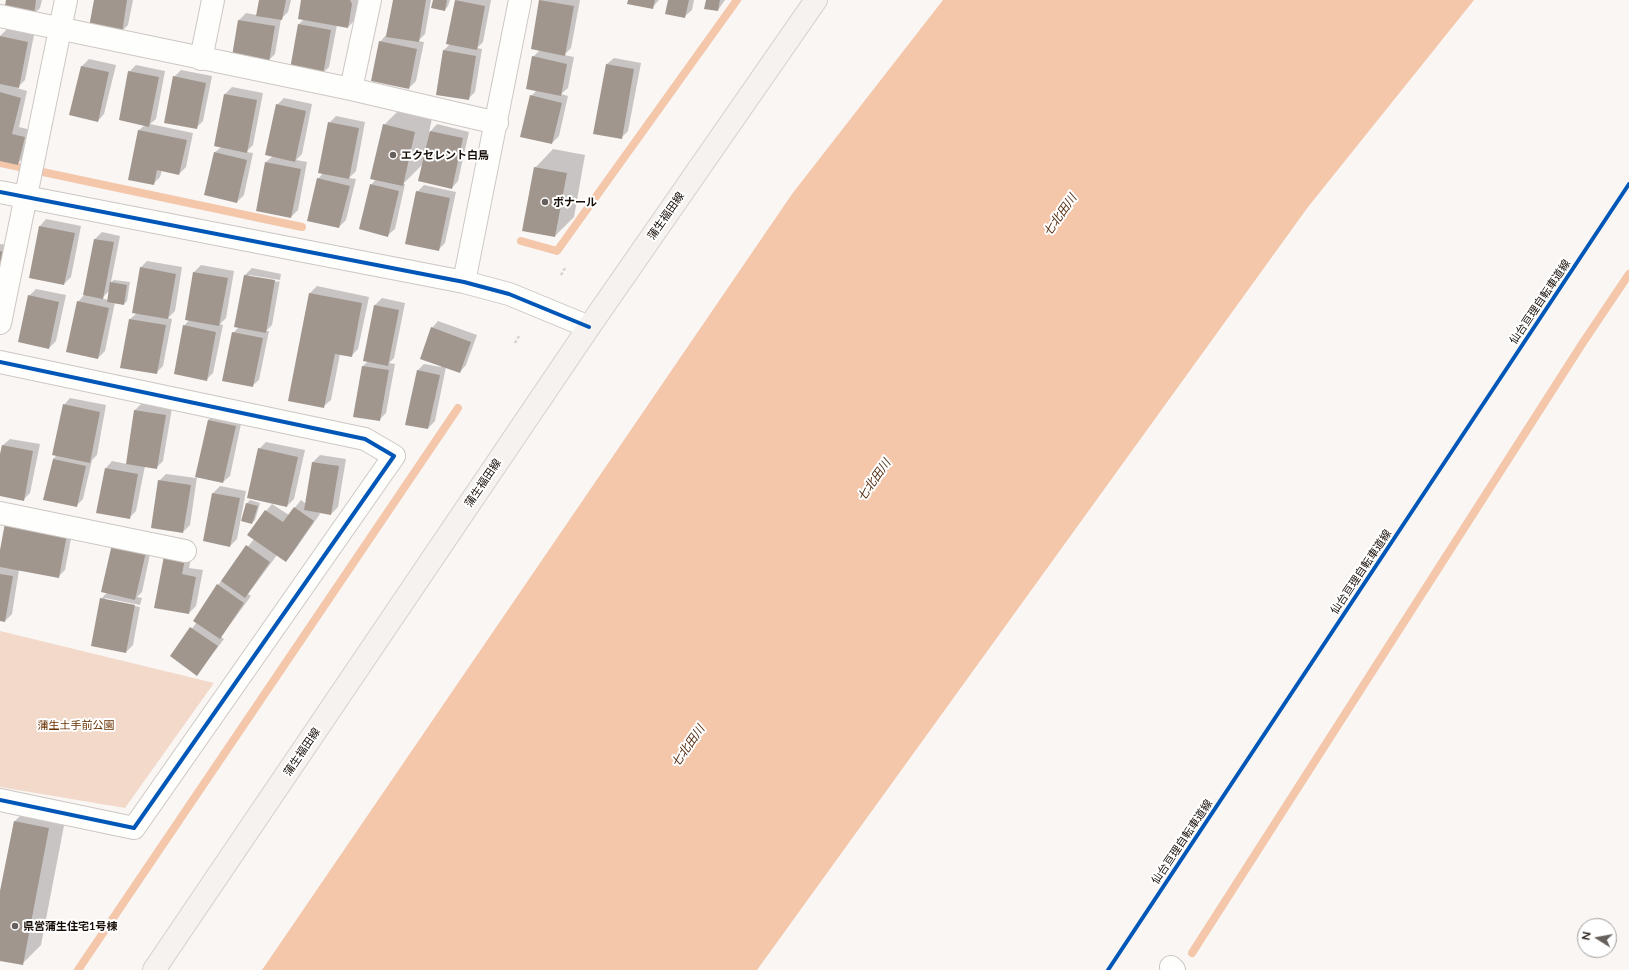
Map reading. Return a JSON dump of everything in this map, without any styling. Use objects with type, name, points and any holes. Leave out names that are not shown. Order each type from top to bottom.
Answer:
[{"type":"main road","name":"蒲生福田線","points":[[154,970],[589,327],[816,0]]},
{"type":"street","points":[[0,323],[35,159],[66,0]]},
{"type":"street","points":[[201,59],[214,0]]},
{"type":"street","points":[[351,89],[370,0]]},
{"type":"street","points":[[464,282],[497,123],[520,0]]},
{"type":"street","points":[[0,16],[351,89],[497,123]]},
{"type":"street","points":[[0,192],[28,189],[464,282],[509,294],[589,327]]},
{"type":"street","points":[[0,362],[365,439],[394,456],[134,828],[0,800]]},
{"type":"street","points":[[0,513],[185,550]]},
{"type":"path","points":[[561,275],[565,268]]},
{"type":"path","points":[[515,343],[519,336]]},
{"type":"green space","name":"蒲生土手前公園","points":[[0,631],[214,683],[125,808],[0,787]]},
{"type":"water","name":"七北田川","points":[[943,0],[1474,0],[1308,207],[757,970],[262,970],[792,194]]},
{"type":"building","points":[[6,0],[36,0],[34,16],[4,11]]},
{"type":"building","points":[[94,0],[127,0],[122,33],[89,27]]},
{"type":"building","points":[[259,0],[286,0],[282,20],[256,16]]},
{"type":"building","points":[[301,0],[350,0],[352,4],[348,28],[298,19]]},
{"type":"building","points":[[393,0],[426,0],[419,42],[386,37]]},
{"type":"building","points":[[433,0],[447,0],[445,11],[431,8]]},
{"type":"building","points":[[455,0],[485,6],[477,50],[446,44]]},
{"type":"building","points":[[539,0],[574,6],[565,56],[531,49]]},
{"type":"building","points":[[628,0],[655,0],[653,9],[627,4]]},
{"type":"building","points":[[668,0],[689,0],[685,18],[665,14]]},
{"type":"building","points":[[706,0],[720,0],[718,11],[704,9]]},
{"type":"building","points":[[238,20],[275,26],[269,62],[232,56]]},
{"type":"building","points":[[298,24],[331,30],[323,75],[290,69]]},
{"type":"building","points":[[0,36],[28,42],[19,88],[0,84]]},
{"type":"building","points":[[379,41],[417,49],[409,89],[371,81]]},
{"type":"building","points":[[443,50],[476,56],[469,100],[436,95]]},
{"type":"building","points":[[532,56],[567,64],[561,96],[526,89]]},
{"type":"building","points":[[606,64],[634,69],[622,139],[593,134]]},
{"type":"building","points":[[81,66],[109,72],[98,122],[69,115]]},
{"type":"building","points":[[128,71],[159,77],[149,127],[119,120]]},
{"type":"building","points":[[173,76],[206,83],[197,129],[164,123]]},
{"type":"building","points":[[0,92],[21,98],[12,134],[25,137],[18,165],[0,161]]},
{"type":"building","points":[[224,94],[257,100],[247,153],[214,146]]},
{"type":"building","points":[[530,95],[562,103],[552,144],[520,137]]},
{"type":"building","points":[[276,104],[306,111],[295,162],[265,155]]},
{"type":"building","points":[[328,122],[359,128],[349,179],[318,173]]},
{"type":"building","name":"エクセレント白鳥","points":[[383,124],[415,132],[403,186],[370,179]]},
{"type":"building","points":[[138,130],[187,140],[179,175],[157,170],[154,185],[128,180]]},
{"type":"building","points":[[430,131],[463,138],[452,189],[418,181]]},
{"type":"building","points":[[214,152],[247,160],[237,203],[204,195]]},
{"type":"building","points":[[265,162],[301,169],[291,218],[256,211]]},
{"type":"building","name":"ボナール","points":[[534,167],[567,173],[555,237],[522,231]]},
{"type":"building","points":[[317,178],[350,186],[339,228],[307,221]]},
{"type":"building","points":[[370,184],[399,191],[388,237],[359,229]]},
{"type":"building","points":[[416,191],[450,198],[439,251],[405,244]]},
{"type":"building","points":[[39,226],[75,233],[64,285],[29,278]]},
{"type":"building","points":[[94,239],[114,242],[103,299],[83,295]]},
{"type":"building","points":[[0,251],[3,252],[1,261],[0,261]]},
{"type":"building","points":[[140,267],[176,274],[168,319],[132,313]]},
{"type":"building","points":[[193,272],[228,278],[219,326],[185,320]]},
{"type":"building","points":[[244,275],[275,280],[266,333],[234,327]]},
{"type":"building","points":[[110,282],[127,285],[124,305],[107,302]]},
{"type":"building","points":[[309,293],[362,303],[352,357],[335,354],[324,408],[288,401]]},
{"type":"building","points":[[28,295],[59,302],[49,349],[18,342]]},
{"type":"building","points":[[77,301],[109,308],[98,359],[66,352]]},
{"type":"building","points":[[374,305],[399,310],[388,366],[363,361]]},
{"type":"building","points":[[129,319],[166,325],[157,374],[120,368]]},
{"type":"building","points":[[183,325],[216,332],[207,381],[174,374]]},
{"type":"building","points":[[431,327],[471,342],[460,373],[420,359]]},
{"type":"building","points":[[232,332],[263,338],[253,387],[222,381]]},
{"type":"building","points":[[362,366],[389,370],[380,421],[353,417]]},
{"type":"building","points":[[417,370],[440,375],[428,429],[405,425]]},
{"type":"building","points":[[63,404],[100,412],[90,463],[52,455]]},
{"type":"building","points":[[134,410],[166,415],[157,469],[126,464]]},
{"type":"building","points":[[208,420],[236,426],[223,483],[195,477]]},
{"type":"building","points":[[2,445],[33,451],[24,501],[0,496],[0,454]]},
{"type":"building","points":[[258,448],[298,457],[287,507],[247,498]]},
{"type":"building","points":[[53,459],[86,466],[77,507],[43,500]]},
{"type":"building","points":[[312,462],[339,466],[331,515],[304,510]]},
{"type":"building","points":[[105,468],[138,474],[130,519],[96,513]]},
{"type":"building","points":[[158,480],[191,485],[183,533],[151,528]]},
{"type":"building","points":[[212,493],[240,498],[230,547],[203,541]]},
{"type":"building","points":[[246,503],[258,506],[252,524],[241,521]]},
{"type":"building","points":[[294,507],[314,521],[286,562],[247,535],[265,510],[283,522]]},
{"type":"building","points":[[5,523],[67,534],[59,578],[0,567],[0,550]]},
{"type":"building","points":[[112,544],[146,552],[135,600],[101,592]]},
{"type":"building","points":[[246,545],[270,562],[245,598],[221,581]]},
{"type":"building","points":[[164,556],[185,559],[182,574],[196,577],[189,614],[154,608]]},
{"type":"building","points":[[0,574],[13,576],[5,622],[0,621]]},
{"type":"building","points":[[217,584],[244,603],[220,639],[193,621]]},
{"type":"building","points":[[100,598],[135,605],[126,653],[91,646]]},
{"type":"building","points":[[190,627],[218,646],[197,676],[170,656]]},
{"type":"building","name":"県営蒲生住宅1号棟","points":[[14,821],[49,828],[23,965],[0,961],[0,891]]},
{"type":"waterway","points":[[521,241],[557,251],[737,0]]},
{"type":"waterway","points":[[0,163],[302,227]]},
{"type":"waterway","points":[[1192,953],[1582,344],[1629,274]]},
{"type":"waterway","points":[[78,970],[458,408]]},
{"type":"cycle path","name":"仙台亘理自転車道線","points":[[1108,970],[1629,184]]},
{"type":"cycle path","points":[[0,192],[464,282],[509,294],[589,327]]},
{"type":"cycle path","points":[[0,362],[365,439],[394,456],[134,828],[0,800]]},
{"type":"place","name":"エクセレント白鳥","points":[[393,155]]},
{"type":"place","name":"ボナール","points":[[545,202]]},
{"type":"place","name":"県営蒲生住宅1号棟","points":[[15,926]]}]
